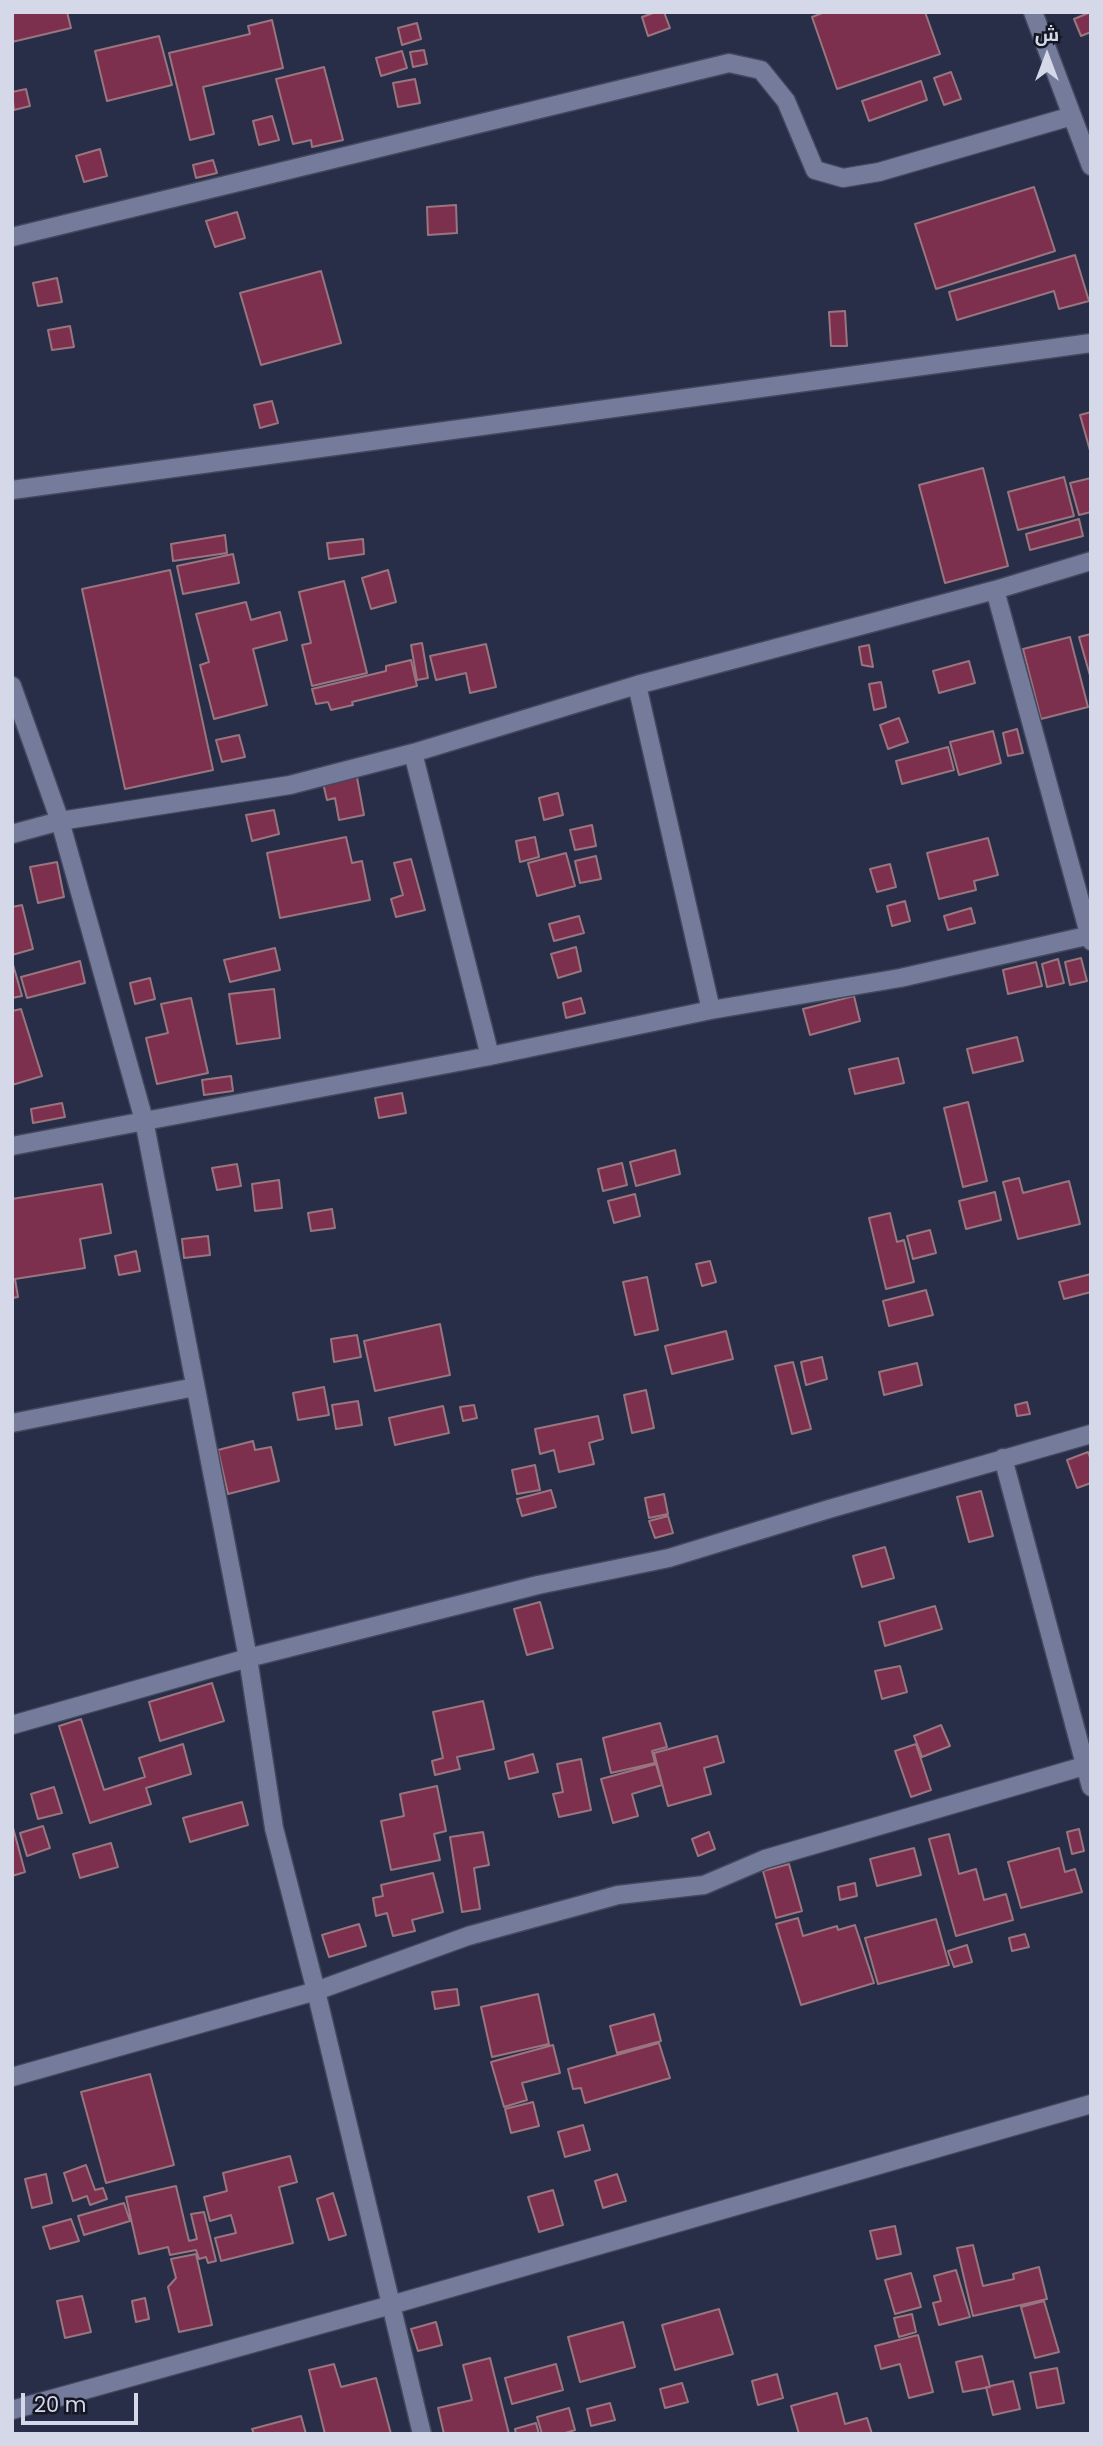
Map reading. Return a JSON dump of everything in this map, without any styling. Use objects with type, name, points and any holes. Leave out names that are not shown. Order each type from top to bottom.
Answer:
[{"type":"street","points":[[1033,12],[1091,166]]},
{"type":"street","points":[[12,237],[729,63],[761,70],[786,102],[815,170],[844,178],[879,172],[1072,116]]},
{"type":"street","points":[[12,490],[1091,343]]},
{"type":"street","points":[[12,834],[60,821],[290,785],[413,753],[637,685],[995,590],[1091,561]]},
{"type":"street","points":[[12,1146],[490,1056],[711,1010],[900,978],[1090,937],[995,590]]},
{"type":"street","points":[[637,685],[711,1010]]},
{"type":"street","points":[[12,686],[60,821],[144,1120],[248,1658],[274,1828],[316,1991],[422,2434]]},
{"type":"street","points":[[413,753],[490,1056]]},
{"type":"street","points":[[12,1423],[195,1387]]},
{"type":"street","points":[[12,1725],[248,1658],[538,1585],[668,1558],[1091,1434]]},
{"type":"street","points":[[1003,1458],[1088,1765],[1091,1787]]},
{"type":"street","points":[[12,2077],[316,1991],[468,1936],[618,1895],[704,1885],[765,1859],[1088,1765]]},
{"type":"street","points":[[12,2410],[391,2305],[1091,2104]]},
{"type":"building","points":[[12,12],[67,12],[71,28],[12,42]]},
{"type":"building","points":[[664,12],[670,28],[648,36],[642,17]]},
{"type":"building","points":[[825,12],[925,12],[940,54],[837,89],[812,17]]},
{"type":"building","points":[[1091,12],[1091,32],[1081,36],[1074,19]]},
{"type":"building","points":[[272,20],[283,68],[203,87],[214,134],[190,140],[169,53],[250,34],[248,26]]},
{"type":"building","points":[[417,23],[421,39],[402,45],[398,28]]},
{"type":"building","points":[[159,36],[172,85],[107,101],[95,51]]},
{"type":"building","points":[[424,50],[427,64],[413,67],[410,52]]},
{"type":"building","points":[[402,51],[407,68],[381,76],[376,58]]},
{"type":"building","points":[[324,67],[343,140],[312,147],[311,140],[293,144],[276,79]]},
{"type":"building","points":[[951,72],[961,99],[944,105],[934,78]]},
{"type":"building","points":[[415,79],[420,103],[398,107],[393,83]]},
{"type":"building","points":[[921,81],[927,100],[869,121],[862,101]]},
{"type":"building","points":[[26,89],[30,106],[14,110],[12,92]]},
{"type":"building","points":[[272,116],[279,140],[259,145],[253,121]]},
{"type":"building","points":[[100,149],[107,176],[84,182],[76,156]]},
{"type":"building","points":[[213,160],[217,173],[196,178],[193,165]]},
{"type":"building","points":[[1034,187],[1055,251],[936,289],[915,224]]},
{"type":"building","points":[[456,205],[457,233],[428,235],[427,207]]},
{"type":"building","points":[[237,212],[245,238],[215,247],[206,221]]},
{"type":"building","points":[[1075,255],[1089,301],[1059,309],[1054,291],[957,320],[949,292]]},
{"type":"building","points":[[321,271],[341,343],[261,365],[240,293]]},
{"type":"building","points":[[57,278],[62,302],[38,306],[33,283]]},
{"type":"building","points":[[845,311],[847,346],[831,346],[829,312]]},
{"type":"building","points":[[70,326],[74,347],[52,350],[48,330]]},
{"type":"building","points":[[272,401],[278,423],[260,428],[254,405]]},
{"type":"building","points":[[1091,412],[1091,454],[1080,415]]},
{"type":"building","points":[[983,468],[1008,566],[945,583],[919,485]]},
{"type":"building","points":[[1064,477],[1074,516],[1018,530],[1008,492]]},
{"type":"building","points":[[1091,478],[1091,512],[1079,515],[1070,483]]},
{"type":"building","points":[[1079,519],[1083,536],[1030,550],[1026,534]]},
{"type":"building","points":[[225,535],[227,553],[173,561],[171,544]]},
{"type":"building","points":[[363,539],[364,554],[329,559],[327,543]]},
{"type":"building","points":[[233,554],[239,583],[183,594],[177,566]]},
{"type":"building","points":[[170,570],[213,770],[125,789],[82,589]]},
{"type":"building","points":[[388,570],[396,602],[371,609],[362,578]]},
{"type":"building","points":[[344,581],[367,673],[312,686],[302,645],[311,643],[299,592]]},
{"type":"building","points":[[246,602],[251,620],[280,612],[287,640],[253,649],[267,705],[214,719],[200,665],[209,662],[196,614]]},
{"type":"building","points":[[1091,634],[1091,679],[1079,637]]},
{"type":"building","points":[[1070,637],[1088,707],[1041,719],[1023,649]]},
{"type":"building","points":[[422,643],[428,678],[417,680],[411,645]]},
{"type":"building","points":[[486,644],[496,687],[470,693],[466,673],[436,680],[430,656]]},
{"type":"building","points":[[869,645],[873,667],[862,665],[859,647]]},
{"type":"building","points":[[411,660],[417,686],[331,710],[328,702],[316,704],[312,689],[386,671],[386,666]]},
{"type":"building","points":[[969,661],[975,683],[939,693],[933,671]]},
{"type":"building","points":[[881,682],[886,707],[874,710],[869,684]]},
{"type":"building","points":[[899,718],[908,742],[888,749],[880,725]]},
{"type":"building","points":[[1017,729],[1023,753],[1008,756],[1003,733]]},
{"type":"building","points":[[993,731],[1001,763],[959,775],[950,742]]},
{"type":"building","points":[[239,735],[245,757],[222,762],[216,740]]},
{"type":"building","points":[[948,747],[954,770],[902,784],[896,761]]},
{"type":"building","points":[[356,772],[364,815],[339,820],[335,798],[327,800],[322,779]]},
{"type":"building","points":[[558,793],[563,815],[544,820],[539,798]]},
{"type":"building","points":[[274,810],[279,834],[252,841],[246,815]]},
{"type":"building","points":[[592,825],[596,846],[575,850],[570,830]]},
{"type":"building","points":[[346,837],[352,863],[362,861],[370,900],[280,918],[267,853]]},
{"type":"building","points":[[535,837],[539,857],[520,862],[516,841]]},
{"type":"building","points":[[988,838],[998,875],[974,881],[976,890],[939,899],[927,853]]},
{"type":"building","points":[[566,853],[575,886],[537,896],[528,863]]},
{"type":"building","points":[[596,856],[601,879],[580,883],[575,861]]},
{"type":"building","points":[[411,859],[425,910],[396,917],[391,899],[403,895],[394,863]]},
{"type":"building","points":[[57,862],[64,897],[38,903],[30,867]]},
{"type":"building","points":[[890,864],[896,887],[877,892],[870,869]]},
{"type":"building","points":[[905,901],[910,921],[892,926],[887,906]]},
{"type":"building","points":[[22,905],[33,949],[12,955],[12,907]]},
{"type":"building","points":[[971,908],[975,923],[948,930],[944,916]]},
{"type":"building","points":[[579,916],[584,933],[554,941],[549,924]]},
{"type":"building","points":[[576,947],[581,971],[558,978],[551,954]]},
{"type":"building","points":[[275,948],[280,970],[230,982],[224,960]]},
{"type":"building","points":[[1081,958],[1087,981],[1070,985],[1065,962]]},
{"type":"building","points":[[1058,959],[1064,983],[1047,987],[1042,964]]},
{"type":"building","points":[[12,961],[22,996],[12,998]]},
{"type":"building","points":[[80,961],[85,983],[27,998],[21,977]]},
{"type":"building","points":[[1036,962],[1042,986],[1008,994],[1003,970]]},
{"type":"building","points":[[150,978],[155,999],[135,1004],[130,983]]},
{"type":"building","points":[[274,989],[280,1038],[237,1044],[229,994]]},
{"type":"building","points":[[854,996],[860,1021],[810,1035],[803,1009]]},
{"type":"building","points":[[191,998],[208,1073],[157,1084],[146,1038],[168,1033],[161,1004]]},
{"type":"building","points":[[581,998],[585,1013],[566,1018],[563,1003]]},
{"type":"building","points":[[21,1009],[42,1076],[12,1085],[12,1011]]},
{"type":"building","points":[[1017,1037],[1023,1061],[973,1073],[967,1049]]},
{"type":"building","points":[[898,1058],[904,1083],[855,1094],[849,1069]]},
{"type":"building","points":[[231,1076],[233,1091],[204,1095],[202,1080]]},
{"type":"building","points":[[402,1093],[406,1113],[379,1118],[375,1098]]},
{"type":"building","points":[[968,1102],[987,1181],[963,1187],[944,1108]]},
{"type":"building","points":[[62,1103],[65,1117],[33,1123],[31,1109]]},
{"type":"building","points":[[675,1150],[680,1174],[636,1186],[630,1162]]},
{"type":"building","points":[[622,1163],[627,1185],[603,1191],[598,1169]]},
{"type":"building","points":[[237,1164],[241,1186],[217,1190],[212,1168]]},
{"type":"building","points":[[1019,1178],[1023,1193],[1069,1181],[1080,1224],[1018,1239],[1003,1182]]},
{"type":"building","points":[[279,1180],[282,1208],[255,1211],[252,1184]]},
{"type":"building","points":[[102,1184],[111,1233],[80,1239],[85,1268],[15,1279],[18,1297],[12,1298],[12,1199]]},
{"type":"building","points":[[995,1192],[1001,1220],[966,1229],[959,1201]]},
{"type":"building","points":[[635,1194],[640,1216],[614,1223],[608,1201]]},
{"type":"building","points":[[332,1209],[335,1228],[311,1231],[308,1213]]},
{"type":"building","points":[[890,1213],[897,1242],[904,1240],[914,1282],[886,1289],[869,1218]]},
{"type":"building","points":[[930,1230],[936,1253],[913,1259],[907,1236]]},
{"type":"building","points":[[208,1236],[210,1255],[184,1258],[182,1239]]},
{"type":"building","points":[[136,1251],[140,1271],[119,1275],[115,1256]]},
{"type":"building","points":[[710,1261],[716,1282],[702,1286],[696,1264]]},
{"type":"building","points":[[1091,1274],[1091,1292],[1064,1299],[1059,1282]]},
{"type":"building","points":[[647,1277],[658,1330],[635,1335],[623,1282]]},
{"type":"building","points":[[926,1290],[933,1315],[889,1326],[883,1301]]},
{"type":"building","points":[[440,1324],[450,1375],[375,1391],[364,1341]]},
{"type":"building","points":[[726,1331],[733,1359],[672,1374],[665,1346]]},
{"type":"building","points":[[357,1335],[361,1357],[334,1362],[331,1339]]},
{"type":"building","points":[[822,1357],[827,1379],[806,1385],[801,1362]]},
{"type":"building","points":[[793,1362],[811,1429],[792,1434],[775,1366]]},
{"type":"building","points":[[917,1363],[922,1385],[884,1395],[879,1372]]},
{"type":"building","points":[[324,1387],[329,1415],[298,1420],[293,1393]]},
{"type":"building","points":[[646,1390],[654,1428],[632,1433],[624,1395]]},
{"type":"building","points":[[358,1401],[362,1425],[336,1429],[332,1405]]},
{"type":"building","points":[[1027,1402],[1030,1414],[1017,1416],[1015,1405]]},
{"type":"building","points":[[474,1405],[477,1418],[463,1421],[460,1407]]},
{"type":"building","points":[[443,1406],[449,1433],[395,1445],[389,1418]]},
{"type":"building","points":[[598,1416],[603,1439],[589,1443],[594,1464],[559,1472],[554,1450],[540,1454],[535,1429]]},
{"type":"building","points":[[253,1441],[255,1450],[271,1447],[279,1481],[228,1494],[218,1450]]},
{"type":"building","points":[[1088,1452],[1091,1460],[1091,1483],[1077,1488],[1067,1460]]},
{"type":"building","points":[[535,1465],[540,1490],[517,1494],[512,1470]]},
{"type":"building","points":[[551,1490],[556,1507],[522,1516],[517,1499]]},
{"type":"building","points":[[981,1491],[993,1536],[969,1542],[957,1497]]},
{"type":"building","points":[[664,1494],[668,1514],[649,1518],[645,1498]]},
{"type":"building","points":[[668,1516],[673,1533],[655,1538],[649,1521]]},
{"type":"building","points":[[885,1547],[894,1578],[862,1587],[853,1556]]},
{"type":"building","points":[[540,1602],[553,1648],[527,1655],[514,1609]]},
{"type":"building","points":[[935,1606],[942,1629],[885,1646],[879,1622]]},
{"type":"building","points":[[900,1666],[907,1692],[882,1699],[875,1671]]},
{"type":"building","points":[[212,1683],[224,1721],[160,1741],[149,1702]]},
{"type":"building","points":[[483,1701],[494,1749],[457,1757],[460,1769],[435,1775],[432,1761],[443,1758],[433,1712]]},
{"type":"building","points":[[81,1719],[104,1790],[145,1777],[139,1758],[183,1744],[191,1774],[146,1788],[151,1804],[90,1823],[59,1726]]},
{"type":"building","points":[[660,1723],[667,1747],[652,1751],[655,1763],[611,1773],[603,1738]]},
{"type":"building","points":[[941,1725],[950,1746],[922,1757],[914,1736]]},
{"type":"building","points":[[717,1736],[724,1762],[704,1768],[711,1794],[668,1806],[654,1753]]},
{"type":"building","points":[[916,1744],[931,1790],[911,1797],[895,1751]]},
{"type":"building","points":[[533,1754],[538,1772],[509,1779],[505,1762]]},
{"type":"building","points":[[581,1759],[591,1810],[559,1817],[553,1794],[563,1792],[557,1764]]},
{"type":"building","points":[[656,1764],[662,1785],[632,1794],[638,1816],[613,1823],[601,1779]]},
{"type":"building","points":[[437,1786],[446,1831],[434,1834],[440,1860],[391,1870],[381,1821],[404,1816],[400,1794]]},
{"type":"building","points":[[54,1787],[62,1813],[38,1819],[31,1794]]},
{"type":"building","points":[[242,1802],[248,1825],[190,1842],[183,1818]]},
{"type":"building","points":[[12,1824],[25,1872],[12,1876]]},
{"type":"building","points":[[43,1826],[50,1848],[27,1856],[20,1833]]},
{"type":"building","points":[[1079,1829],[1084,1851],[1072,1854],[1067,1832]]},
{"type":"building","points":[[483,1832],[489,1865],[474,1868],[480,1909],[462,1912],[450,1837]]},
{"type":"building","points":[[709,1832],[715,1849],[698,1856],[692,1839]]},
{"type":"building","points":[[949,1834],[959,1874],[976,1869],[984,1900],[1006,1894],[1013,1920],[956,1936],[929,1839]]},
{"type":"building","points":[[111,1843],[118,1867],[80,1878],[73,1854]]},
{"type":"building","points":[[914,1848],[921,1875],[877,1886],[870,1859]]},
{"type":"building","points":[[1059,1848],[1065,1872],[1075,1869],[1082,1892],[1021,1908],[1008,1862]]},
{"type":"building","points":[[789,1864],[802,1911],[776,1918],[763,1871]]},
{"type":"building","points":[[433,1873],[443,1912],[412,1920],[415,1931],[393,1936],[387,1913],[376,1916],[373,1898],[383,1896],[381,1885]]},
{"type":"building","points":[[855,1883],[857,1896],[840,1900],[838,1887]]},
{"type":"building","points":[[798,1918],[803,1936],[837,1926],[838,1930],[855,1925],[874,1983],[801,2005],[776,1924]]},
{"type":"building","points":[[936,1919],[949,1965],[878,1984],[865,1938]]},
{"type":"building","points":[[359,1924],[366,1946],[329,1957],[322,1935]]},
{"type":"building","points":[[1025,1934],[1029,1947],[1012,1951],[1009,1938]]},
{"type":"building","points":[[967,1945],[972,1962],[954,1967],[948,1951]]},
{"type":"building","points":[[457,1989],[459,2005],[435,2009],[432,1992]]},
{"type":"building","points":[[538,1994],[549,2044],[492,2057],[481,2007]]},
{"type":"building","points":[[654,2014],[661,2041],[617,2053],[610,2026]]},
{"type":"building","points":[[659,2043],[670,2078],[585,2103],[581,2088],[573,2089],[568,2069]]},
{"type":"building","points":[[553,2045],[560,2073],[522,2083],[527,2100],[504,2107],[491,2062]]},
{"type":"building","points":[[150,2074],[174,2165],[106,2183],[81,2092]]},
{"type":"building","points":[[533,2102],[539,2126],[511,2133],[505,2109]]},
{"type":"building","points":[[583,2125],[590,2150],[565,2157],[558,2132]]},
{"type":"building","points":[[290,2156],[297,2182],[279,2187],[293,2243],[221,2261],[215,2238],[236,2233],[231,2215],[210,2221],[204,2197],[227,2191],[223,2173]]},
{"type":"building","points":[[86,2165],[95,2190],[103,2188],[107,2199],[90,2205],[87,2196],[73,2201],[64,2173]]},
{"type":"building","points":[[46,2174],[52,2203],[32,2208],[25,2179]]},
{"type":"building","points":[[617,2174],[626,2201],[603,2208],[595,2181]]},
{"type":"building","points":[[176,2186],[189,2241],[197,2239],[191,2214],[204,2212],[216,2261],[208,2263],[206,2257],[199,2259],[196,2250],[170,2255],[168,2247],[139,2254],[126,2197]]},
{"type":"building","points":[[553,2190],[563,2225],[539,2232],[528,2197]]},
{"type":"building","points":[[333,2193],[346,2235],[329,2240],[317,2199]]},
{"type":"building","points":[[124,2203],[130,2221],[84,2235],[78,2216]]},
{"type":"building","points":[[71,2219],[79,2241],[50,2249],[43,2227]]},
{"type":"building","points":[[895,2226],[901,2254],[877,2259],[870,2231]]},
{"type":"building","points":[[973,2245],[983,2286],[1014,2279],[1013,2274],[1039,2267],[1047,2299],[973,2316],[957,2248]]},
{"type":"building","points":[[196,2254],[212,2325],[179,2332],[168,2287],[176,2278],[171,2259]]},
{"type":"building","points":[[956,2270],[970,2317],[939,2325],[933,2303],[941,2301],[934,2276]]},
{"type":"building","points":[[911,2273],[921,2307],[895,2314],[885,2280]]},
{"type":"building","points":[[82,2296],[91,2332],[65,2338],[57,2301]]},
{"type":"building","points":[[145,2298],[149,2319],[136,2322],[132,2301]]},
{"type":"building","points":[[1044,2301],[1059,2352],[1035,2358],[1021,2307]]},
{"type":"building","points":[[719,2309],[733,2354],[675,2370],[662,2325]]},
{"type":"building","points":[[912,2314],[916,2332],[899,2337],[894,2318]]},
{"type":"building","points":[[436,2322],[442,2345],[418,2351],[411,2329]]},
{"type":"building","points":[[623,2322],[635,2367],[580,2382],[568,2337]]},
{"type":"building","points":[[918,2335],[933,2392],[909,2398],[900,2364],[881,2369],[875,2346]]},
{"type":"building","points":[[982,2356],[990,2387],[963,2392],[956,2362]]},
{"type":"building","points":[[490,2358],[509,2434],[444,2434],[438,2408],[472,2400],[463,2365]]},
{"type":"building","points":[[334,2364],[341,2387],[376,2378],[391,2434],[325,2434],[309,2370]]},
{"type":"building","points":[[556,2364],[563,2390],[512,2404],[505,2378]]},
{"type":"building","points":[[1057,2368],[1064,2403],[1037,2408],[1030,2373]]},
{"type":"building","points":[[777,2374],[783,2398],[758,2405],[752,2381]]},
{"type":"building","points":[[1013,2381],[1020,2409],[993,2415],[986,2387]]},
{"type":"building","points":[[682,2383],[688,2402],[665,2408],[660,2389]]},
{"type":"building","points":[[837,2393],[845,2424],[867,2418],[872,2434],[799,2434],[791,2406]]},
{"type":"building","points":[[610,2403],[615,2420],[591,2426],[587,2409]]},
{"type":"building","points":[[569,2408],[575,2430],[562,2434],[542,2434],[537,2417]]},
{"type":"building","points":[[301,2416],[306,2434],[254,2434],[252,2429]]},
{"type":"building","points":[[536,2423],[539,2434],[516,2434],[515,2429]]}]
